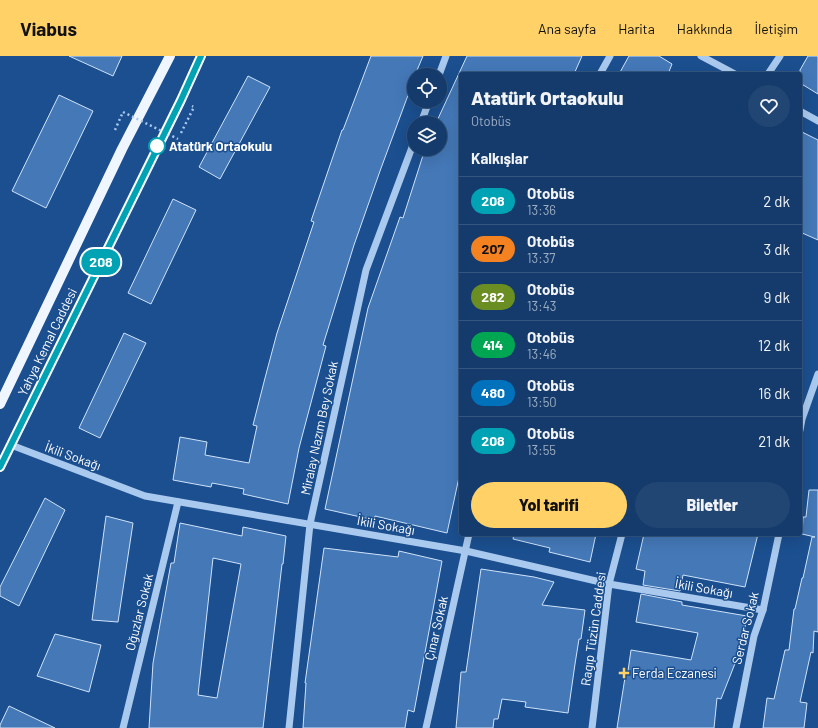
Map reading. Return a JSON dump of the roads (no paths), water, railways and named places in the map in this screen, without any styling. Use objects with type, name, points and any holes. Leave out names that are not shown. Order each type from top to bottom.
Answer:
[{"type":"main road","name":"Yahya Kemal Caddesi","points":[[0,404],[122,149],[170,56]]},
{"type":"main road","name":"Yahya Kemal Caddesi","points":[[0,467],[181,100],[201,56]]},
{"type":"street","points":[[442,68],[446,56]]},
{"type":"street","points":[[601,72],[610,56]]},
{"type":"street","points":[[702,56],[731,72]]},
{"type":"street","points":[[769,72],[780,56]]},
{"type":"street","points":[[802,111],[818,121]]},
{"type":"street","name":"Miralay Nazım Bey Sokak","points":[[289,728],[310,524],[366,270],[409,156]]},
{"type":"street","points":[[802,419],[818,374]]},
{"type":"street","name":"İkili Sokağı","points":[[11,445],[145,496],[466,551],[609,584],[763,610]]},
{"type":"street","name":"Oğuzlar Sokak","points":[[123,728],[178,502]]},
{"type":"street","name":"Çınar Sokak","points":[[426,728],[469,536]]},
{"type":"street","name":"Ragıp Tüzün Caddesi","points":[[592,728],[609,584],[621,536]]},
{"type":"street","name":"Serdar Sokak","points":[[736,728],[754,636],[763,610],[779,536]]},
{"type":"place","name":"Atatürk Ortaokulu","points":[[157,146]]},
{"type":"place","name":"Ferda Eczanesi","points":[[624,673]]}]
